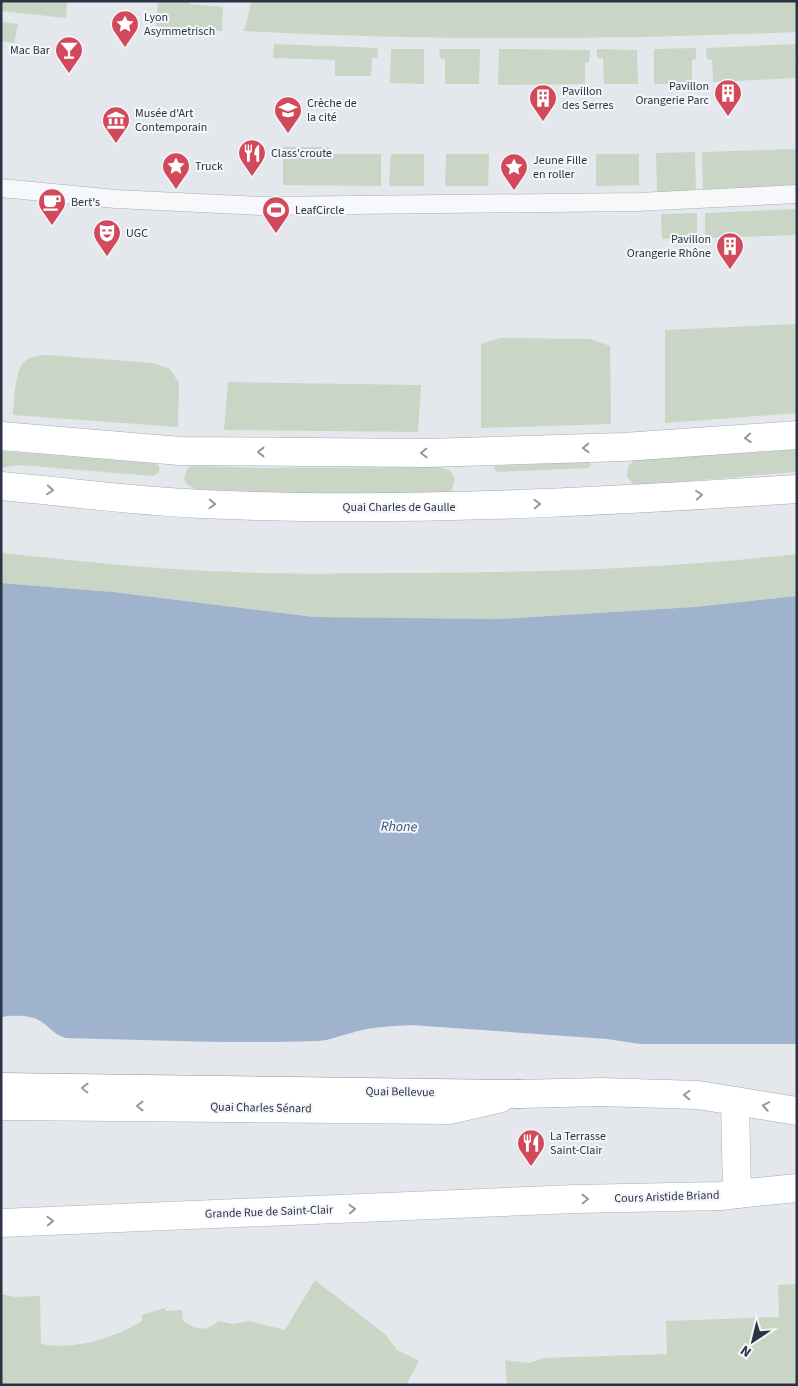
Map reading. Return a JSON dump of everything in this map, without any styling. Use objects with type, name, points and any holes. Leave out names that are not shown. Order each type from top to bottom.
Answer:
[{"type":"main road","points":[[1,436],[180,451],[427,453],[624,447],[797,435]]},
{"type":"main road","name":"Quai Charles de Gaulle","points":[[1,486],[203,504],[414,508],[627,500],[797,489]]},
{"type":"main road","name":"Quai Bellevue","points":[[1,1087],[519,1094],[601,1092],[698,1095],[797,1111]]},
{"type":"main road","name":"Quai Charles Sénard","points":[[1,1106],[449,1110],[519,1094]]},
{"type":"main road","points":[[735,1101],[737,1194]]},
{"type":"main road","name":"Cours Aristide Briand","points":[[537,1201],[721,1196],[797,1188]]},
{"type":"main road","name":"Grande Rue de Saint-Clair","points":[[1,1223],[537,1201]]},
{"type":"street","points":[[1,188],[116,199],[261,206],[638,202],[797,194]]},
{"type":"green space","points":[[1,1],[67,1],[66,18],[1,11]]},
{"type":"green space","points":[[158,1],[189,1],[190,4],[223,7],[222,31],[156,26]]},
{"type":"green space","points":[[252,1],[797,1],[797,32],[658,37],[450,38],[243,31]]},
{"type":"green space","points":[[1,22],[18,24],[14,43],[1,41]]},
{"type":"green space","points":[[274,44],[378,48],[377,58],[372,58],[371,76],[335,76],[335,60],[273,58]]},
{"type":"green space","points":[[797,44],[797,55],[795,56],[796,78],[713,82],[712,60],[707,59],[706,48]]},
{"type":"green space","points":[[696,48],[696,59],[692,60],[692,83],[654,84],[654,49]]},
{"type":"green space","points":[[391,49],[424,49],[424,84],[390,83]]},
{"type":"green space","points":[[439,49],[480,49],[479,84],[445,84],[445,59],[440,58]]},
{"type":"green space","points":[[499,49],[590,50],[589,62],[585,63],[585,84],[498,85]]},
{"type":"green space","points":[[597,49],[637,50],[638,84],[604,84],[603,58],[597,58]]},
{"type":"green space","points":[[283,147],[328,147],[331,154],[381,154],[381,186],[283,185]]},
{"type":"green space","points":[[797,149],[797,189],[703,193],[702,152]]},
{"type":"green space","points":[[695,152],[696,193],[657,194],[656,153]]},
{"type":"green space","points":[[391,154],[424,154],[424,186],[389,186]]},
{"type":"green space","points":[[446,154],[489,154],[488,186],[445,186]]},
{"type":"green space","points":[[596,154],[639,154],[639,185],[596,186]]},
{"type":"green space","points":[[797,209],[797,235],[705,238],[705,213]]},
{"type":"green space","points":[[697,213],[697,237],[662,239],[661,214]]},
{"type":"green space","points":[[797,324],[797,413],[665,423],[665,330]]},
{"type":"green space","points":[[500,338],[591,339],[610,346],[611,424],[481,428],[481,344]]},
{"type":"green space","points":[[49,355],[153,363],[170,369],[179,383],[178,427],[13,415],[15,388],[20,367],[31,357]]},
{"type":"green space","points":[[228,382],[421,385],[418,432],[224,430]]},
{"type":"green space","points":[[797,449],[797,472],[641,485],[634,485],[627,477],[628,467],[633,461]]},
{"type":"green space","points":[[1,451],[154,463],[159,466],[159,473],[152,476],[20,465],[1,468]]},
{"type":"green space","points":[[589,462],[591,465],[589,468],[497,472],[494,468],[495,466]]},
{"type":"green space","points":[[189,467],[263,468],[440,467],[451,471],[455,478],[452,490],[447,493],[326,495],[195,489],[186,483],[184,478]]},
{"type":"green space","points":[[1,553],[119,565],[306,574],[562,570],[703,563],[797,554],[797,596],[694,607],[498,619],[314,617],[113,592],[1,583]]},
{"type":"green space","points":[[315,1280],[386,1335],[397,1350],[419,1361],[406,1385],[1,1385],[1,1294],[15,1297],[40,1296],[41,1344],[67,1345],[93,1342],[106,1338],[142,1321],[142,1315],[165,1308],[166,1311],[182,1310],[183,1321],[201,1328],[214,1325],[218,1321],[233,1324],[249,1321],[285,1330]]},
{"type":"green space","points":[[797,1284],[797,1385],[507,1385],[505,1360],[529,1363],[544,1358],[667,1354],[666,1321],[779,1317],[778,1285]]},
{"type":"water","name":"Rhone","points":[[1,583],[113,592],[314,617],[498,619],[694,607],[797,596],[797,1044],[640,1044],[607,1039],[411,1025],[366,1029],[318,1041],[224,1042],[66,1038],[57,1034],[41,1021],[30,1017],[1,1017]]},
{"type":"place","name":"Lyon Asymmetrisch","points":[[125,48]]},
{"type":"place","name":"Mac Bar","points":[[69,74]]},
{"type":"place","name":"Pavillon Orangerie Parc","points":[[728,117]]},
{"type":"place","name":"Pavillon des Serres","points":[[543,122]]},
{"type":"place","name":"Crèche de la cité","points":[[288,134]]},
{"type":"place","name":"Musée d'Art Contemporain","points":[[116,144]]},
{"type":"place","name":"Class'croute","points":[[252,177]]},
{"type":"place","name":"Truck","points":[[176,190]]},
{"type":"place","name":"Jeune Fille en roller","points":[[514,191]]},
{"type":"place","name":"Bert's","points":[[52,226]]},
{"type":"place","name":"LeafCircle","points":[[276,234]]},
{"type":"place","name":"UGC","points":[[107,257]]},
{"type":"place","name":"Pavillon Orangerie Rhône","points":[[730,270]]},
{"type":"place","name":"La Terrasse Saint-Clair","points":[[531,1167]]}]
